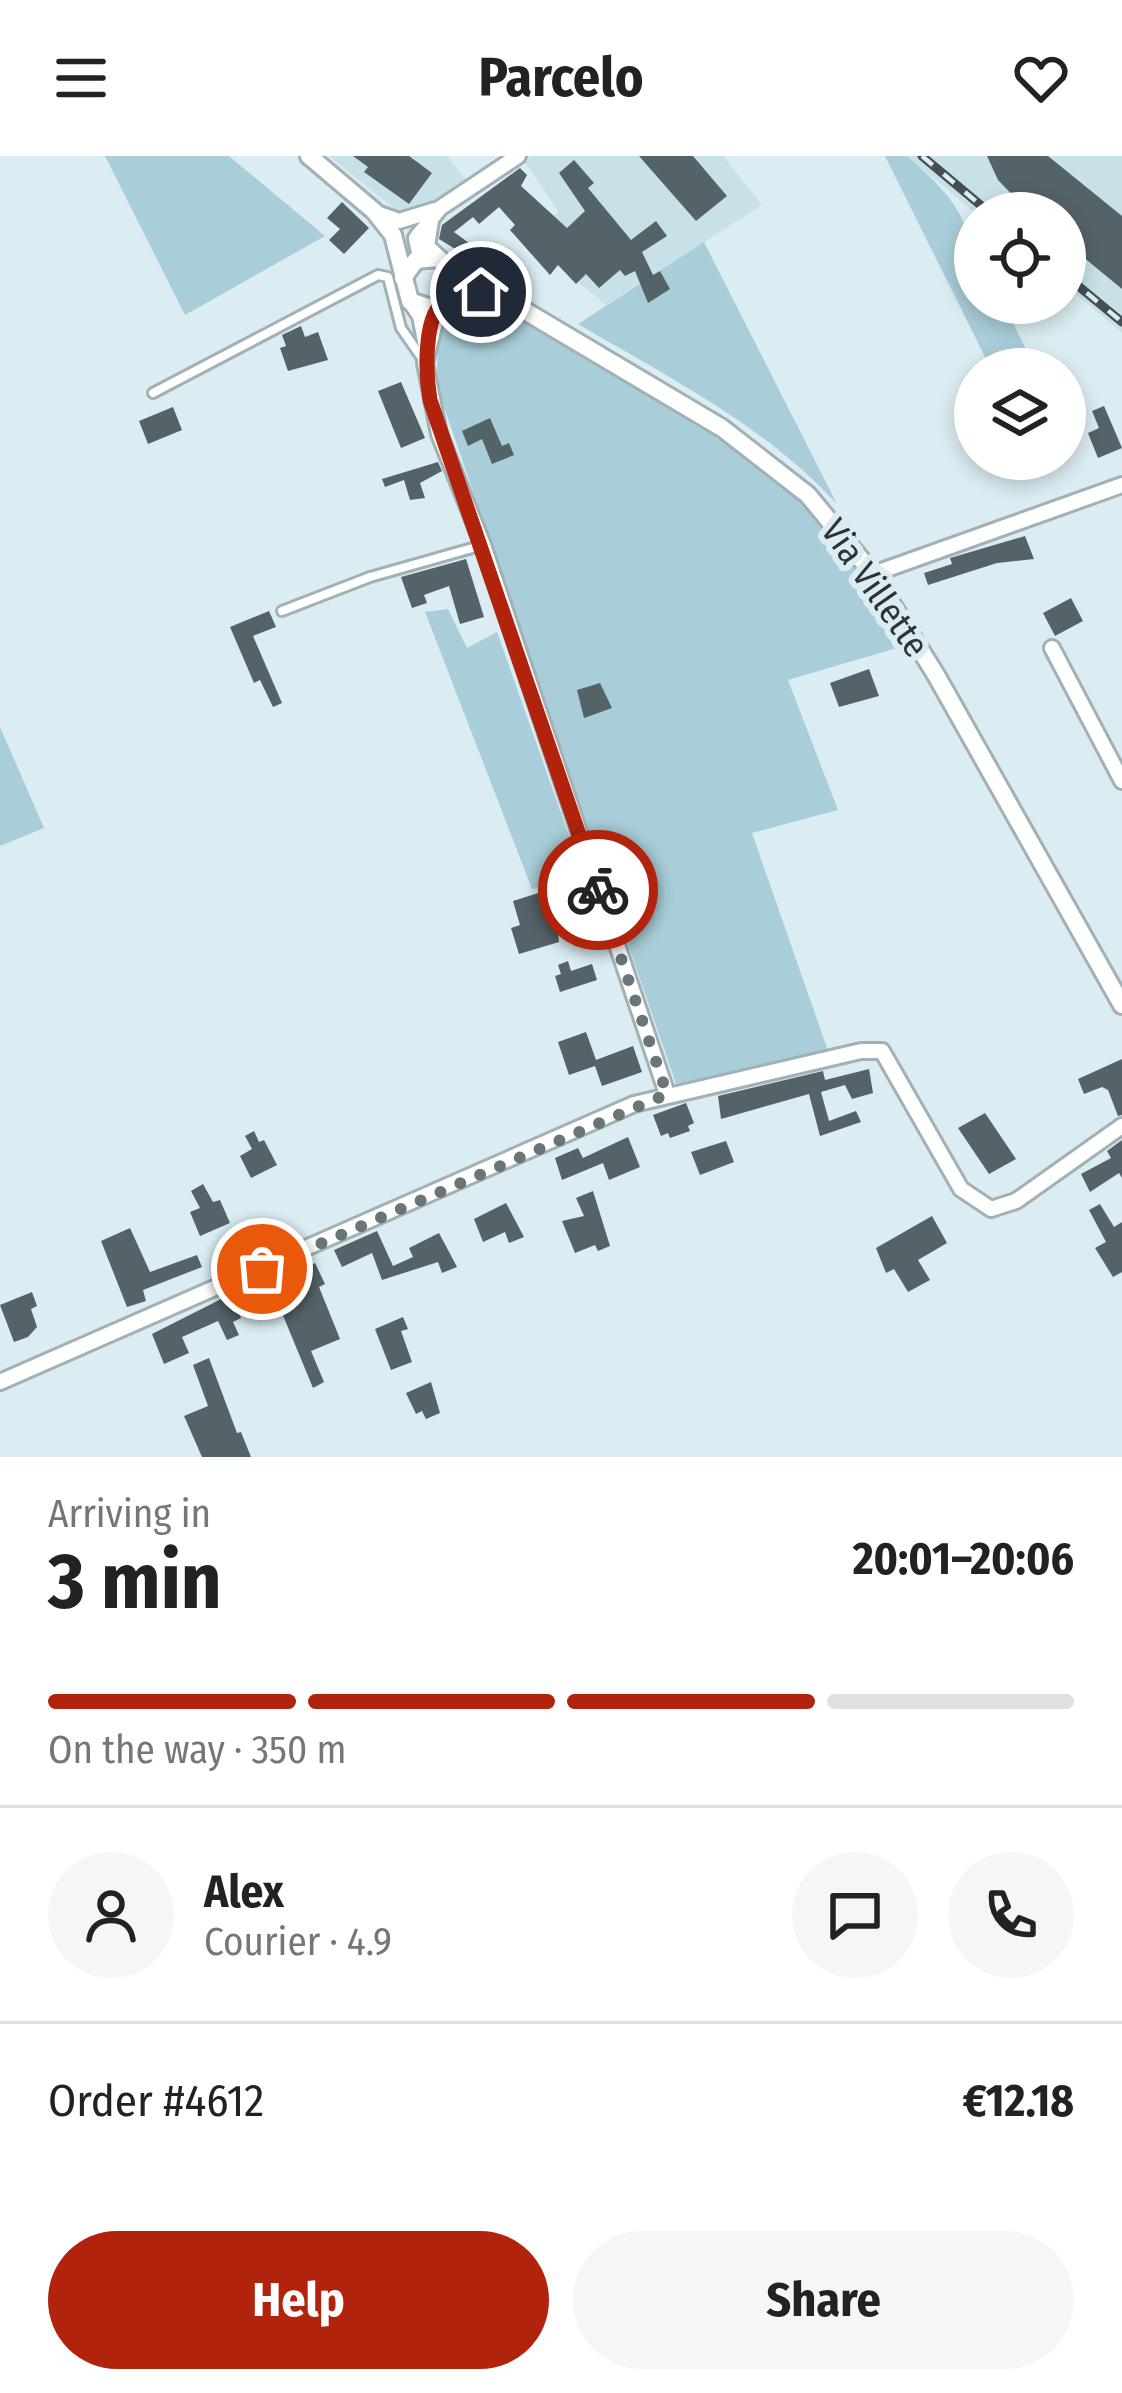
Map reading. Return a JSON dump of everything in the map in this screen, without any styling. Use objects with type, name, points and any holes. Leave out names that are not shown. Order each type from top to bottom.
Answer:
[{"type":"street","points":[[309,156],[408,239],[418,259]]},
{"type":"street","points":[[403,278],[418,259],[416,238],[438,210],[518,156]]},
{"type":"street","points":[[375,213],[399,221],[438,210]]},
{"type":"street","points":[[426,356],[443,303],[454,287],[448,267],[427,243],[438,210]]},
{"type":"street","points":[[375,213],[397,243],[410,301],[420,316],[439,434],[483,544],[667,1094]]},
{"type":"street","name":"Via Villette","points":[[418,259],[448,267],[488,295],[514,304],[614,362],[770,461],[808,495],[873,574],[936,675],[1121,999]]},
{"type":"street","name":"Via Villette","points":[[410,301],[424,308],[488,295]]},
{"type":"street","points":[[873,574],[1122,485]]},
{"type":"street","points":[[1052,647],[1122,781]]},
{"type":"street","points":[[0,1382],[667,1094],[861,1051],[882,1052],[961,1189],[991,1209],[1016,1201],[1122,1126]]},
{"type":"lane","points":[[488,295],[498,258]]},
{"type":"lane","points":[[153,392],[378,275],[388,277],[401,328],[426,356]]},
{"type":"lane","points":[[282,611],[370,577],[483,544]]},
{"type":"shaded area","points":[[105,156],[229,156],[325,236],[185,315]]},
{"type":"shaded area","points":[[329,156],[447,156],[466,180],[411,222]]},
{"type":"shaded area","points":[[531,156],[723,156],[762,205],[606,305],[524,237],[559,212],[524,161]]},
{"type":"shaded area","points":[[885,156],[907,156],[954,204],[954,295]]},
{"type":"shaded area","points":[[907,156],[1122,156],[1122,333],[1086,303],[1086,192],[954,195]]},
{"type":"shaded area","points":[[704,242],[837,504],[748,427],[578,324]]},
{"type":"shaded area","points":[[464,306],[502,314],[556,338],[742,454],[813,515],[845,552],[907,645],[788,680],[838,810],[752,833],[828,1051],[676,1084],[441,398],[437,367],[443,325],[446,315]]},
{"type":"shaded area","points":[[969,324],[1014,324],[1026,348],[981,348]]},
{"type":"shaded area","points":[[448,609],[467,648],[497,632],[584,878],[532,889],[425,612]]},
{"type":"shaded area","points":[[0,727],[44,828],[0,846]]},
{"type":"building","points":[[353,156],[409,156],[432,173],[409,204],[364,172],[368,167]]},
{"type":"building","points":[[639,156],[693,156],[727,196],[696,221]]},
{"type":"building","points":[[987,156],[1048,156],[1122,216],[1122,289],[1086,259],[1086,192],[1010,192]]},
{"type":"building","points":[[574,160],[594,183],[588,188],[631,240],[656,221],[667,236],[642,252],[653,275],[660,271],[670,289],[648,303],[635,271],[625,276],[620,270],[599,288],[586,274],[576,284],[558,265],[550,275],[510,230],[515,225],[499,207],[479,224],[473,217],[454,232],[477,249],[470,258],[439,239],[442,225],[520,168],[527,175],[521,186],[567,228],[585,211],[559,173]]},
{"type":"building","points":[[342,202],[369,228],[344,254],[329,240],[340,229],[327,218]]},
{"type":"building","points":[[301,326],[305,337],[318,332],[328,360],[288,371],[280,348],[286,346],[282,335]]},
{"type":"building","points":[[401,382],[425,438],[401,448],[378,391]]},
{"type":"building","points":[[1104,406],[1122,448],[1098,458],[1088,433],[1099,428],[1092,411]]},
{"type":"building","points":[[173,407],[182,430],[148,444],[139,421]]},
{"type":"building","points":[[490,418],[502,446],[509,443],[514,455],[492,464],[482,439],[468,446],[462,431]]},
{"type":"building","points":[[438,462],[442,471],[420,483],[425,498],[410,500],[404,480],[385,487],[382,479]]},
{"type":"building","points":[[1025,536],[1034,559],[997,563],[928,585],[924,573],[952,564],[950,558]]},
{"type":"building","points":[[466,559],[484,617],[460,624],[449,586],[424,595],[427,603],[412,608],[401,577]]},
{"type":"building","points":[[1071,598],[1083,621],[1055,636],[1043,613]]},
{"type":"building","points":[[269,611],[276,627],[253,636],[282,703],[273,707],[260,680],[254,683],[230,627]]},
{"type":"building","points":[[869,669],[879,696],[839,707],[830,683]]},
{"type":"building","points":[[600,683],[612,708],[584,718],[577,690]]},
{"type":"building","points":[[548,890],[553,907],[575,901],[581,926],[558,932],[559,942],[519,954],[511,928],[520,925],[513,901]]},
{"type":"building","points":[[568,961],[571,971],[592,964],[597,980],[560,992],[555,976],[561,974],[558,965]]},
{"type":"building","points":[[586,1032],[596,1060],[633,1046],[642,1072],[602,1086],[595,1066],[569,1075],[558,1042]]},
{"type":"building","points":[[1122,1059],[1122,1115],[1118,1116],[1108,1090],[1102,1087],[1084,1094],[1078,1079]]},
{"type":"building","points":[[869,1069],[873,1093],[852,1099],[845,1085],[821,1092],[829,1121],[856,1111],[861,1122],[820,1136],[809,1094],[721,1119],[718,1096],[823,1071],[825,1080]]},
{"type":"building","points":[[686,1103],[694,1123],[688,1126],[690,1131],[661,1136],[653,1115]]},
{"type":"building","points":[[985,1113],[1016,1159],[989,1174],[958,1128]]},
{"type":"building","points":[[254,1131],[277,1165],[251,1178],[240,1156],[252,1149],[245,1136]]},
{"type":"building","points":[[628,1137],[640,1167],[609,1180],[603,1163],[562,1180],[555,1158],[578,1148],[583,1158]]},
{"type":"building","points":[[1122,1140],[1122,1178],[1119,1173],[1090,1192],[1081,1174],[1111,1158],[1107,1151]]},
{"type":"building","points":[[726,1141],[734,1162],[700,1175],[691,1152]]},
{"type":"building","points":[[203,1184],[213,1202],[220,1200],[230,1223],[200,1236],[190,1212],[200,1208],[191,1191]]},
{"type":"building","points":[[593,1191],[610,1246],[598,1251],[595,1245],[575,1253],[562,1221],[584,1216],[576,1198]]},
{"type":"building","points":[[506,1203],[524,1237],[509,1243],[505,1232],[483,1242],[474,1219]]},
{"type":"building","points":[[1100,1204],[1114,1227],[1122,1222],[1122,1272],[1113,1277],[1095,1248],[1106,1242],[1089,1210]]},
{"type":"building","points":[[932,1216],[947,1243],[918,1260],[930,1280],[908,1292],[894,1269],[886,1273],[876,1248]]},
{"type":"building","points":[[130,1228],[150,1272],[197,1255],[202,1267],[143,1290],[146,1301],[127,1307],[101,1241]]},
{"type":"building","points":[[377,1231],[393,1266],[413,1257],[409,1248],[439,1233],[457,1267],[442,1273],[438,1262],[382,1280],[372,1253],[342,1267],[334,1250]]},
{"type":"building","points":[[315,1263],[325,1284],[319,1287],[340,1339],[311,1351],[324,1382],[313,1388],[270,1284]]},
{"type":"building","points":[[32,1292],[37,1327],[14,1342],[0,1305]]},
{"type":"building","points":[[231,1294],[241,1318],[233,1322],[239,1335],[227,1340],[218,1321],[182,1337],[189,1353],[164,1364],[152,1334]]},
{"type":"building","points":[[403,1317],[408,1329],[401,1331],[412,1362],[391,1370],[375,1329]]},
{"type":"building","points":[[209,1358],[251,1457],[202,1457],[184,1416],[208,1406],[193,1365]]},
{"type":"building","points":[[431,1382],[440,1413],[426,1419],[422,1411],[416,1414],[406,1393]]},
{"type":"railway","points":[[922,156],[965,192]]},
{"type":"railway","points":[[1086,292],[1122,322]]},
{"type":"way so far","points":[[262,1269],[634,1104],[667,1094],[598,890]]},
{"type":"route","points":[[481,292],[495,298],[459,298],[439,306],[427,348],[430,400],[598,890]]}]
